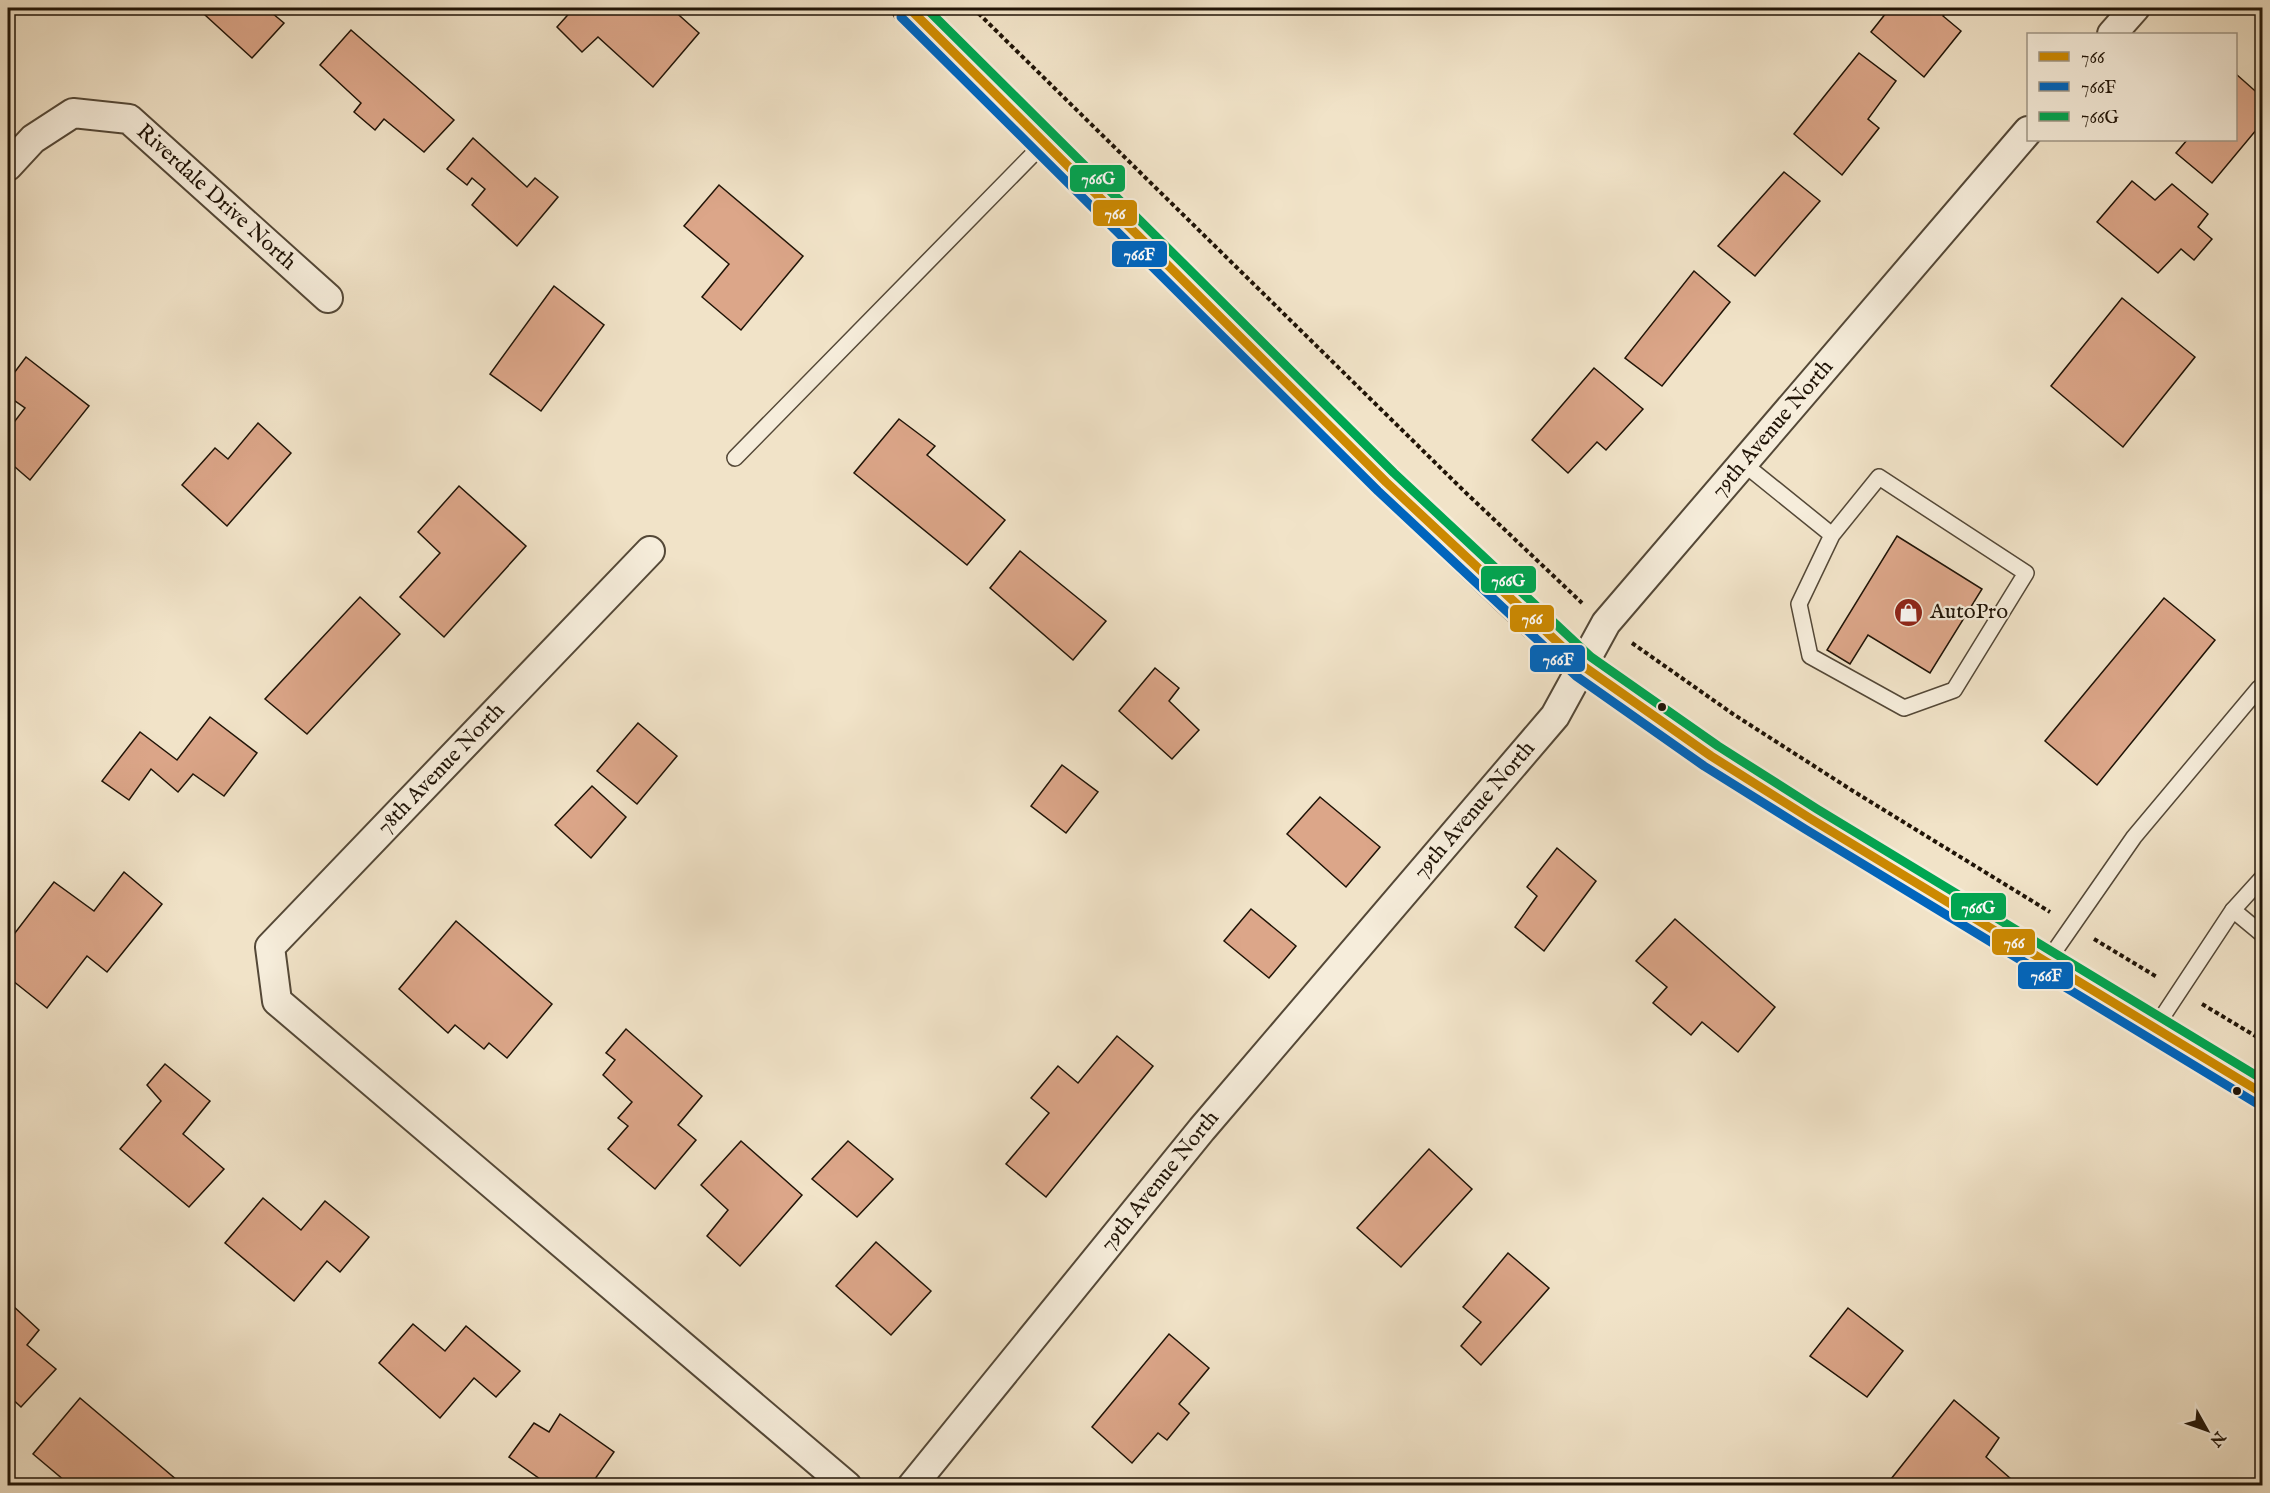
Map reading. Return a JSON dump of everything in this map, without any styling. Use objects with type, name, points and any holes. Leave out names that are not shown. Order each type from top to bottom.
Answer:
[{"type":"street","points":[[909,8],[1386,482],[1583,666],[1711,756],[1811,819],[2262,1093]]},
{"type":"street","points":[[2113,33],[2135,8]]},
{"type":"street","name":"Riverdale Drive North","points":[[8,166],[33,139],[73,113],[129,119],[328,298]]},
{"type":"street","name":"79th Avenue North","points":[[912,1485],[1202,1129],[1556,716],[1606,622],[2027,132]]},
{"type":"street","name":"78th Avenue North","points":[[650,551],[270,947],[277,1001],[847,1485]]},
{"type":"lane","points":[[735,458],[1045,142]]},
{"type":"lane","points":[[1744,464],[1832,535]]},
{"type":"lane","points":[[1879,477],[2025,573],[1954,690],[1904,708],[1810,656],[1799,604],[1832,535],[1879,477]]},
{"type":"lane","points":[[2047,962],[2134,837],[2259,688]]},
{"type":"lane","points":[[2155,1028],[2233,910],[2262,878]]},
{"type":"lane","points":[[2233,910],[2262,934]]},
{"type":"path","points":[[974,8],[1573,596]]},
{"type":"path","points":[[1638,648],[1733,714],[1853,791],[2262,1040]]},
{"type":"building","points":[[212,8],[276,8],[272,13],[284,23],[252,58],[205,15]]},
{"type":"building","points":[[574,8],[640,8],[645,13],[650,8],[671,8],[699,33],[653,87],[598,37],[582,52],[557,27]]},
{"type":"building","points":[[1890,8],[1949,8],[1943,16],[1961,31],[1924,77],[1871,32]]},
{"type":"building","points":[[351,30],[454,120],[424,152],[384,119],[375,130],[354,112],[361,103],[320,65]]},
{"type":"building","points":[[1859,53],[1896,81],[1868,119],[1879,128],[1842,175],[1794,134]]},
{"type":"building","points":[[2237,75],[2262,97],[2262,123],[2212,183],[2176,153],[2186,141],[2237,141]]},
{"type":"building","points":[[473,138],[527,187],[535,178],[558,197],[517,246],[472,205],[485,189],[472,178],[467,185],[447,169]]},
{"type":"building","points":[[1784,172],[1820,201],[1755,276],[1718,246]]},
{"type":"building","points":[[2132,181],[2155,200],[2172,184],[2208,214],[2198,227],[2212,239],[2194,260],[2181,249],[2158,273],[2097,222]]},
{"type":"building","points":[[719,185],[803,256],[741,330],[702,297],[729,264],[684,226]]},
{"type":"building","points":[[1694,271],[1730,302],[1662,386],[1625,358]]},
{"type":"building","points":[[554,286],[604,325],[541,411],[490,374]]},
{"type":"building","points":[[2122,298],[2195,357],[2123,447],[2051,386]]},
{"type":"building","points":[[26,357],[89,406],[30,480],[8,461],[8,430],[25,408],[8,396],[8,381]]},
{"type":"building","points":[[1594,368],[1643,409],[1606,450],[1597,442],[1568,473],[1532,440]]},
{"type":"building","points":[[899,419],[935,446],[927,455],[1005,520],[967,565],[854,473]]},
{"type":"building","points":[[258,423],[291,453],[227,526],[182,485],[215,448],[228,459]]},
{"type":"building","points":[[459,486],[526,546],[444,637],[400,597],[440,553],[418,532]]},
{"type":"building","name":"AutoPro","points":[[1897,536],[1982,589],[1930,673],[1868,635],[1850,664],[1827,650]]},
{"type":"building","points":[[1020,551],[1106,621],[1073,660],[990,588]]},
{"type":"building","points":[[360,597],[400,634],[307,734],[265,699]]},
{"type":"building","points":[[2164,598],[2215,640],[2097,785],[2045,741]]},
{"type":"building","points":[[1155,668],[1179,688],[1169,701],[1199,730],[1172,759],[1119,711]]},
{"type":"building","points":[[210,717],[257,753],[224,796],[193,774],[178,792],[151,769],[129,800],[102,781],[140,732],[177,760]]},
{"type":"building","points":[[638,723],[677,756],[637,804],[597,771]]},
{"type":"building","points":[[1062,765],[1098,792],[1066,833],[1031,806]]},
{"type":"building","points":[[592,786],[626,817],[591,858],[555,825]]},
{"type":"building","points":[[1320,797],[1380,847],[1346,887],[1287,834]]},
{"type":"building","points":[[1557,848],[1596,881],[1544,951],[1515,927],[1537,896],[1527,887]]},
{"type":"building","points":[[124,872],[162,904],[107,972],[87,956],[47,1008],[8,977],[8,942],[54,882],[94,911]]},
{"type":"building","points":[[1251,909],[1296,946],[1269,978],[1224,941]]},
{"type":"building","points":[[1675,919],[1775,1007],[1738,1052],[1702,1022],[1691,1035],[1653,1003],[1667,987],[1636,961]]},
{"type":"building","points":[[456,921],[552,1004],[507,1058],[489,1043],[484,1049],[455,1025],[448,1033],[399,989]]},
{"type":"building","points":[[626,1029],[702,1096],[678,1125],[696,1140],[655,1189],[608,1149],[628,1126],[618,1118],[632,1102],[603,1075],[615,1060],[606,1053]]},
{"type":"building","points":[[1117,1036],[1153,1066],[1046,1197],[1006,1164],[1049,1113],[1031,1098],[1058,1066],[1078,1083]]},
{"type":"building","points":[[165,1064],[210,1101],[183,1134],[224,1169],[189,1207],[120,1149],[161,1101],[147,1085]]},
{"type":"building","points":[[741,1141],[802,1195],[740,1266],[707,1236],[728,1210],[701,1185]]},
{"type":"building","points":[[848,1141],[893,1179],[857,1217],[812,1179]]},
{"type":"building","points":[[1429,1149],[1472,1189],[1401,1267],[1357,1228]]},
{"type":"building","points":[[263,1198],[301,1230],[325,1201],[369,1237],[340,1272],[327,1261],[294,1301],[225,1243]]},
{"type":"building","points":[[876,1242],[931,1291],[891,1335],[836,1286]]},
{"type":"building","points":[[1508,1253],[1549,1288],[1481,1365],[1461,1346],[1481,1322],[1463,1307]]},
{"type":"building","points":[[12,1305],[39,1330],[27,1345],[56,1369],[21,1407],[8,1395],[8,1309]]},
{"type":"building","points":[[1848,1308],[1903,1351],[1867,1397],[1810,1356]]},
{"type":"building","points":[[413,1324],[445,1351],[466,1326],[520,1371],[496,1397],[474,1378],[440,1418],[379,1363]]},
{"type":"building","points":[[1169,1334],[1209,1368],[1179,1404],[1189,1413],[1167,1440],[1158,1433],[1132,1463],[1092,1427]]},
{"type":"building","points":[[80,1398],[184,1486],[88,1486],[84,1482],[80,1486],[71,1486],[33,1454]]},
{"type":"building","points":[[1954,1400],[1999,1438],[1986,1457],[2019,1486],[1899,1486],[1891,1479]]},
{"type":"building","points":[[560,1414],[614,1452],[590,1486],[550,1486],[509,1457],[534,1423],[549,1432]]},
{"type":"transit line","name":"766","points":[[909,8],[1386,482],[1583,666],[1711,756],[1811,819],[2262,1093]]},
{"type":"transit line","name":"766G","points":[[926,8],[1394,473],[1591,657],[1718,746],[1817,809],[2262,1079]]},
{"type":"transit line","name":"766F","points":[[901,17],[1378,491],[1576,676],[1704,766],[2256,1103]]},
{"type":"place","name":"AutoPro","points":[[1909,612]]}]
